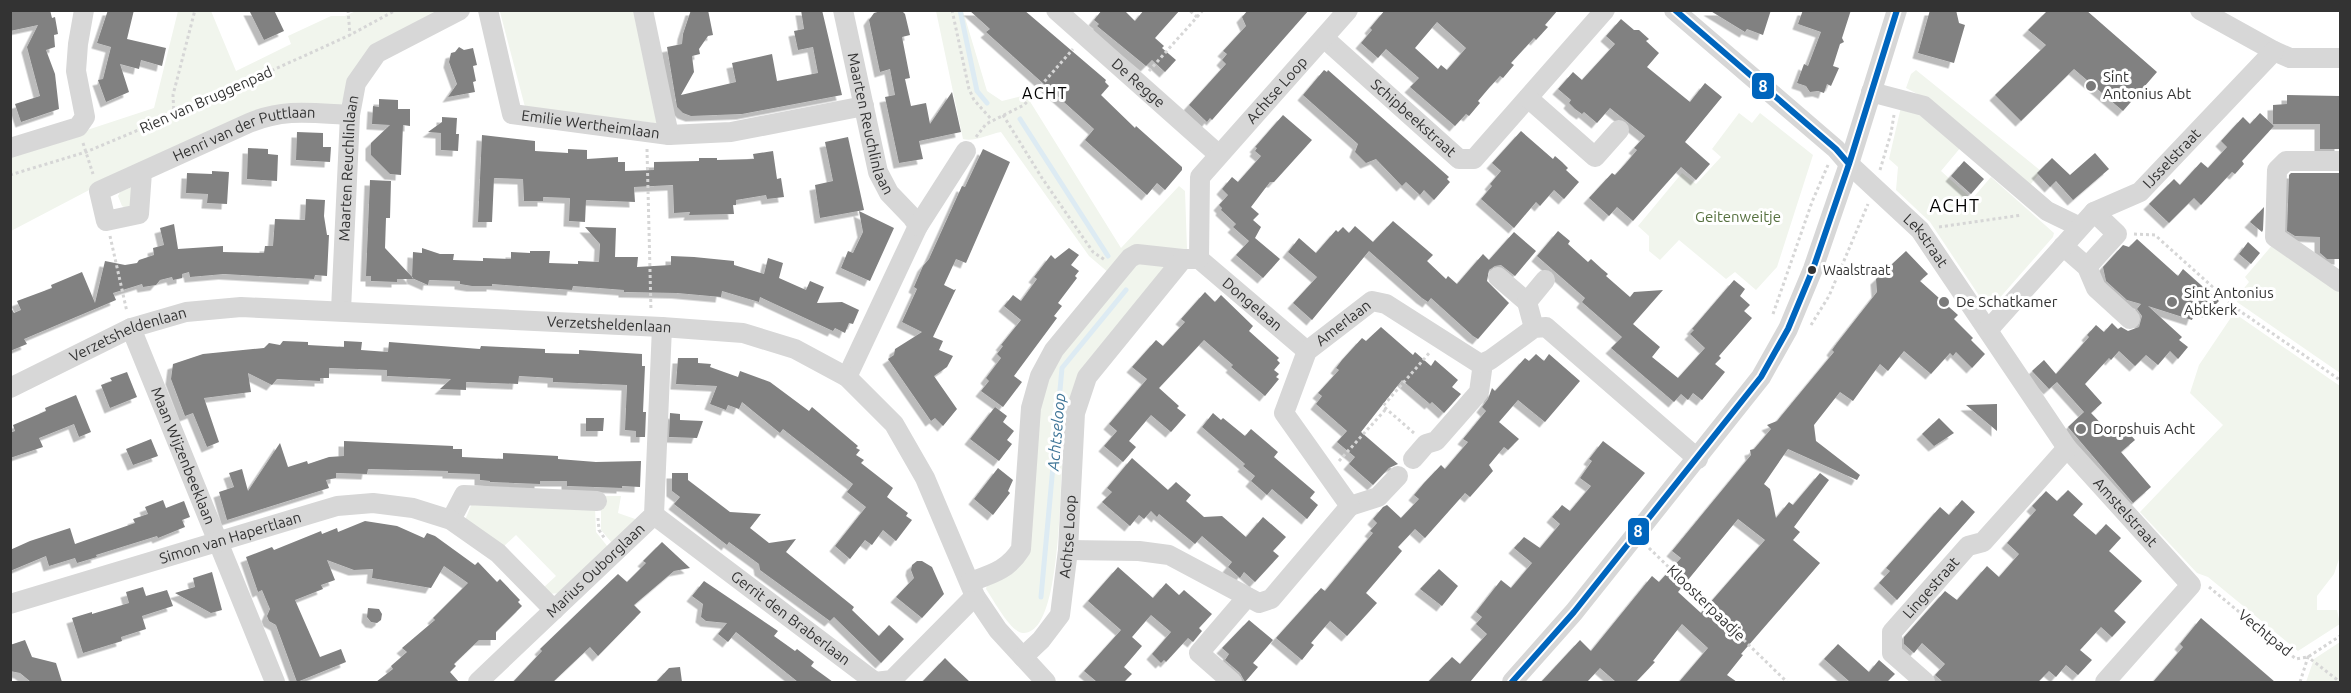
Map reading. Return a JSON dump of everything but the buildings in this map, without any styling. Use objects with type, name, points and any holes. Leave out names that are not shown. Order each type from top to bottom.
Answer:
[{"type":"street","points":[[10,148],[78,127],[86,117],[76,71],[84,10]]},
{"type":"street","name":"Maarten Reuchlinlaan","points":[[341,310],[350,115],[356,83],[377,53],[460,10]]},
{"type":"street","name":"Emilie Wertheimlaan","points":[[488,10],[512,114],[669,135],[730,132],[864,106]]},
{"type":"street","name":"Emilie Wertheimlaan","points":[[643,10],[669,135]]},
{"type":"street","name":"Maarten Reuchlinlaan","points":[[843,10],[878,172],[889,193],[918,226]]},
{"type":"street","name":"De Regge","points":[[1056,10],[1218,154]]},
{"type":"street","name":"Achtse Loop","points":[[1023,657],[1041,640],[1060,615],[1068,550],[1075,413],[1087,377],[1191,259],[1200,177],[1348,10]]},
{"type":"street","name":"Schipbeekstraat","points":[[1324,38],[1459,159],[1474,159],[1605,10]]},
{"type":"street","name":"Lekstraat","points":[[1674,10],[1836,149],[1920,230],[1988,330]]},
{"type":"street","points":[[1512,682],[1574,612],[1761,377],[1788,329],[1813,269],[1850,164],[1897,10]]},
{"type":"street","points":[[2200,10],[2290,58],[2340,58]]},
{"type":"street","name":"IJsselstraat","points":[[1988,330],[2094,212],[2140,192],[2274,51]]},
{"type":"street","points":[[1871,92],[1924,106],[2047,211],[2080,227]]},
{"type":"street","points":[[1528,98],[1594,157],[1619,130]]},
{"type":"street","name":"Henri van der Puttlaan","points":[[99,191],[268,115],[292,111],[350,115]]},
{"type":"street","points":[[847,377],[918,226],[966,151]]},
{"type":"street","points":[[2340,161],[2286,160],[2277,170],[2275,237],[2340,282]]},
{"type":"street","points":[[99,191],[106,221],[139,214],[142,172]]},
{"type":"street","points":[[2087,267],[2117,234],[2094,212]]},
{"type":"street","points":[[2063,246],[2087,267],[2096,288],[2130,319]]},
{"type":"street","points":[[972,589],[1013,562],[1021,549],[1031,408],[1040,376],[1054,350],[1119,271],[1137,254],[1191,259]]},
{"type":"street","name":"Dongelaan","points":[[1191,259],[1307,351]]},
{"type":"street","points":[[1498,277],[1527,302],[1534,328]]},
{"type":"street","points":[[1527,302],[1545,280]]},
{"type":"street","name":"Amerlaan","points":[[1350,506],[1284,413],[1307,351],[1372,301],[1386,304],[1477,362],[1483,363]]},
{"type":"street","name":"Verzetsheldenlaan","points":[[10,388],[131,328],[186,312],[241,307],[341,310],[743,333],[795,350],[847,377],[894,424],[925,478],[972,589],[998,630],[1046,682]]},
{"type":"street","name":"Marius Ouborglaan","points":[[478,682],[654,515],[657,327]]},
{"type":"street","points":[[1420,451],[1436,441],[1479,392],[1483,363],[1534,328],[1546,327],[1698,459]]},
{"type":"street","name":"Maan Wijzenbeeklaan","points":[[131,328],[274,682]]},
{"type":"street","name":"Amstelstraat","points":[[1988,330],[2067,448],[2191,585]]},
{"type":"street","name":"Lingestraat","points":[[1925,682],[1892,653],[1892,632],[1968,546],[1983,542],[2067,448]]},
{"type":"street","points":[[1068,550],[1139,551],[1170,555],[1258,603],[1271,599],[1350,506],[1378,498],[1398,476]]},
{"type":"street","points":[[451,520],[464,495],[597,501]]},
{"type":"street","name":"Simon van Hapertlaan","points":[[10,604],[337,506],[373,503],[412,508],[451,520],[498,553],[554,610]]},
{"type":"street","name":"Gerrit den Braberlaan","points":[[654,515],[875,682],[892,680],[972,589]]},
{"type":"street","points":[[2105,682],[2191,585]]},
{"type":"street","points":[[1232,682],[1199,653],[1247,597]]},
{"type":"path","points":[[174,115],[173,95],[195,10]]},
{"type":"path","points":[[348,10],[350,35]]},
{"type":"path","name":"Rien van Bruggenpad","points":[[10,175],[86,152],[174,115],[350,35],[396,10]]},
{"type":"path","points":[[952,10],[969,89],[974,100],[992,120]]},
{"type":"path","points":[[1189,10],[1197,17]]},
{"type":"path","points":[[1197,17],[1198,10]]},
{"type":"path","points":[[1138,84],[1203,10]]},
{"type":"path","points":[[966,151],[986,124],[1024,105],[1084,36]]},
{"type":"path","points":[[1875,188],[1894,123],[1895,99]]},
{"type":"path","points":[[1003,115],[1042,178],[1093,252],[1119,271]]},
{"type":"path","points":[[78,127],[99,191]]},
{"type":"path","points":[[647,132],[657,327]]},
{"type":"path","points":[[1920,230],[2047,211]]},
{"type":"path","points":[[106,221],[131,328]]},
{"type":"path","points":[[2117,234],[2155,235],[2237,309],[2340,380]]},
{"type":"path","points":[[1420,451],[1383,406],[1442,339]]},
{"type":"path","points":[[1328,475],[1386,409]]},
{"type":"path","points":[[597,501],[599,530],[615,552]]},
{"type":"path","name":"Kloosterpaadje","points":[[1634,536],[1787,682]]},
{"type":"path","name":"Vechtpad","points":[[2191,585],[2207,585],[2296,659],[2308,657],[2340,636]]},
{"type":"path","points":[[2300,682],[2308,657],[2340,682]]},
{"type":"green space","points":[[504,10],[634,11],[662,124],[525,107],[500,12]]},
{"type":"green space","points":[[178,11],[211,11],[236,71],[291,44],[288,36],[331,16],[345,16],[356,11],[446,11],[349,79],[341,106],[280,105],[93,188],[11,231],[11,155],[154,108]]},
{"type":"green space","points":[[936,11],[963,11],[987,91],[1002,101],[1026,95],[1121,248],[1179,186],[1185,191],[1187,249],[1135,248],[1109,273],[1089,256],[1001,132],[977,139],[963,139]]},
{"type":"green space","points":[[1916,70],[2041,171],[2030,185],[1923,97],[1906,88],[1911,74]]},
{"type":"green space","points":[[1901,107],[1919,111],[1961,147],[1941,171],[1972,199],[1991,177],[2054,233],[2053,237],[1997,301],[1988,304],[1982,300],[1930,222],[1896,190],[1898,167],[1889,159]]},
{"type":"green space","name":"Geitenweitje","points":[[1739,113],[1752,123],[1760,113],[1813,155],[1777,267],[1756,290],[1735,272],[1726,279],[1679,240],[1660,260],[1649,251],[1649,236],[1638,226],[1682,173],[1696,184],[1721,157],[1712,149]]},
{"type":"green space","points":[[132,187],[135,204],[126,208],[122,206],[118,196],[120,192]]},
{"type":"green space","points":[[2274,243],[2340,288],[2340,373],[2237,302],[2236,298],[2249,282],[2245,277]]},
{"type":"green space","points":[[1134,261],[1169,263],[1067,414],[1058,536],[1054,572],[1047,604],[1037,625],[1023,633],[1018,632],[1008,622],[986,589],[988,581],[1016,567],[1038,408],[1059,352]]},
{"type":"green space","points":[[2234,313],[2340,386],[2340,556],[2334,574],[2317,596],[2317,610],[2337,610],[2340,624],[2298,651],[2208,577],[2197,573],[2140,512],[2223,425],[2190,393],[2199,365]]},
{"type":"green space","points":[[601,496],[621,496],[618,513],[638,520],[612,543],[601,530]]},
{"type":"green space","points":[[473,501],[595,507],[596,532],[608,547],[561,593],[548,594],[543,588],[556,576],[516,535],[502,548],[465,520]]},
{"type":"green space","points":[[2340,642],[2340,682],[2306,682],[2314,659]]},
{"type":"waterway","name":"Achtseloop","points":[[960,10],[977,91],[987,103]]},
{"type":"waterway","name":"Achtseloop","points":[[1020,119],[1108,256]]},
{"type":"waterway","name":"Achtseloop","points":[[1041,597],[1062,368],[1126,290]]},
{"type":"transit line","name":"8","points":[[1675,10],[1836,149],[1849,164]]},
{"type":"transit line","name":"8","points":[[1512,682],[1574,612],[1761,377],[1788,329],[1813,269],[1849,164],[1897,10]]},
{"type":"place","name":"Sint Antonius Abt","points":[[2091,86]]},
{"type":"place","name":"Waalstraat","points":[[1812,270]]},
{"type":"place","name":"De Schatkamer","points":[[1944,302]]},
{"type":"place","name":"Sint Antonius Abtkerk","points":[[2172,302]]},
{"type":"place","name":"Dorpshuis Acht","points":[[2081,429]]},
{"type":"district","name":"ACHT","points":[[1045,93]]},
{"type":"district","name":"ACHT","points":[[1955,206]]}]
